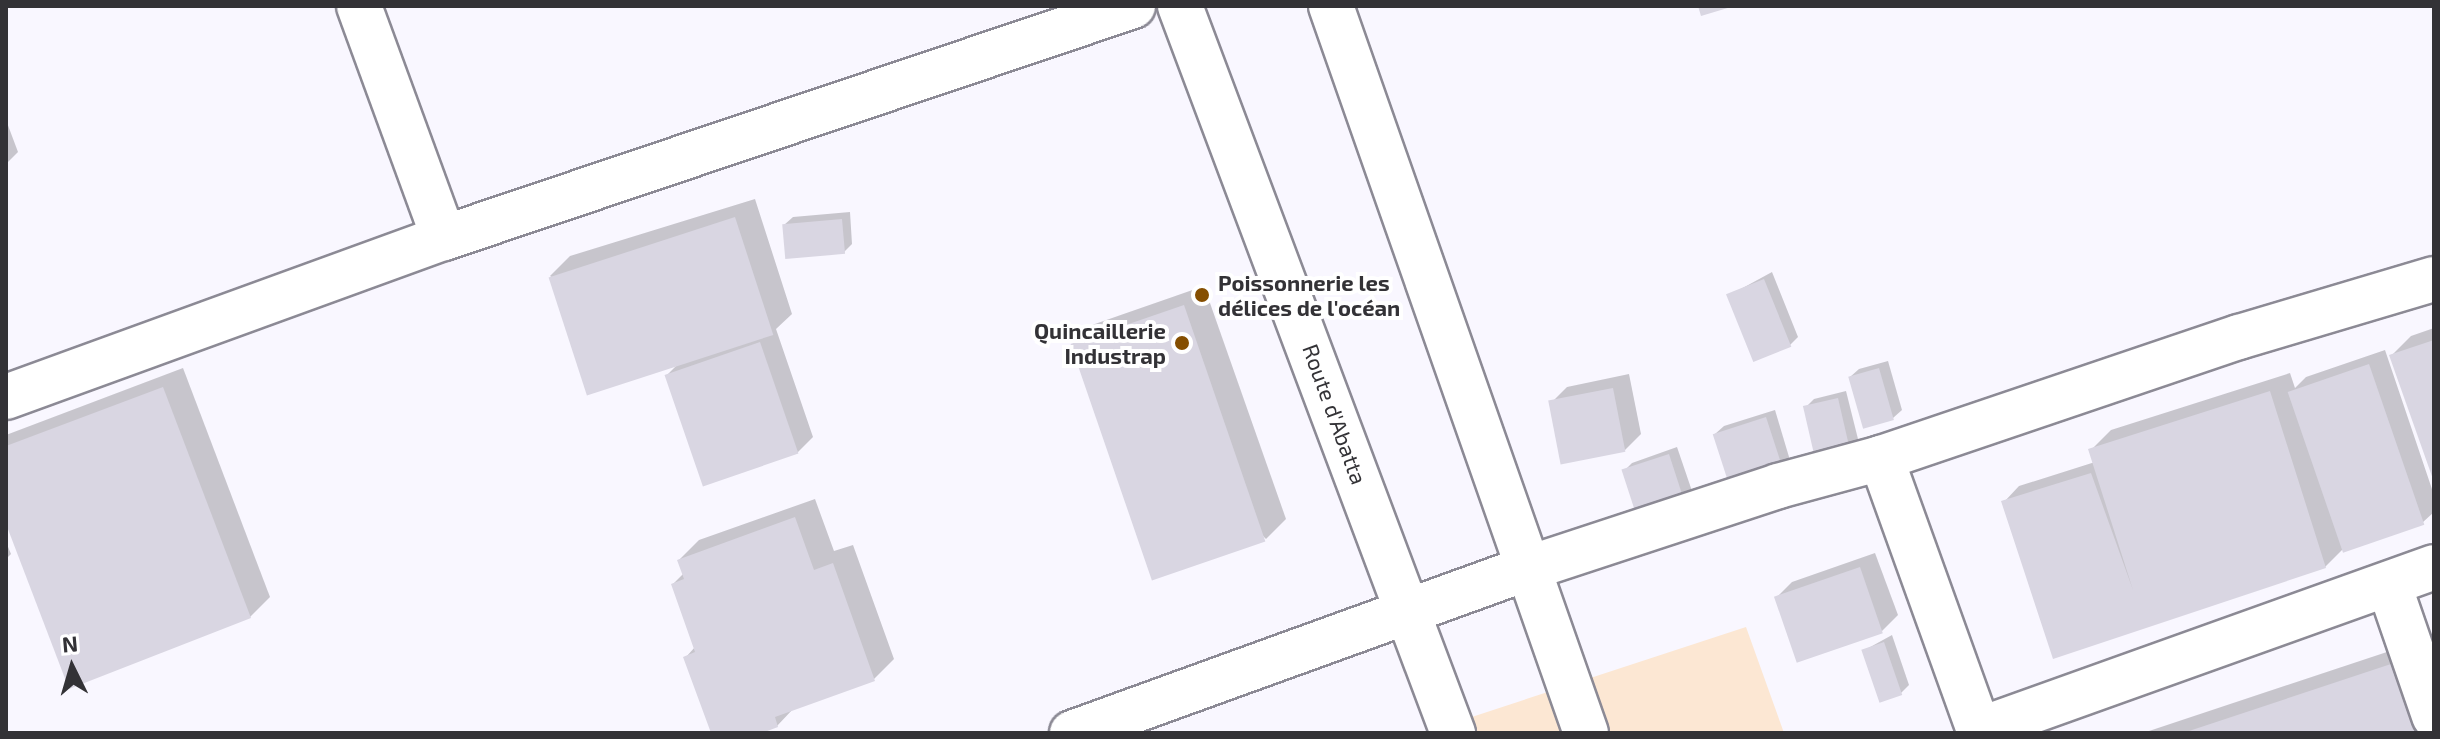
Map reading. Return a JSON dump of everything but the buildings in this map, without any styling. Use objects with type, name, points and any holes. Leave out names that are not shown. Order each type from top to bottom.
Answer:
[{"type":"street","points":[[359,6],[444,238]]},
{"type":"street","points":[[6,397],[444,238],[1133,6]]},
{"type":"street","name":"Route d'Abatta","points":[[1180,6],[1453,733]]},
{"type":"street","points":[[1331,6],[1586,733]]},
{"type":"street","points":[[1072,733],[1526,569],[1778,486],[1881,458],[2225,341],[2434,279]]},
{"type":"street","points":[[1881,458],[1980,732],[2434,567]]},
{"type":"street","points":[[2389,585],[2434,716]]},
{"type":"shaded area","points":[[1746,627],[1784,733],[1423,733]]},
{"type":"place","name":"Poissonnerie les délices de l'océan","points":[[1202,295]]},
{"type":"place","name":"Quincaillerie Industrap","points":[[1182,343]]}]
